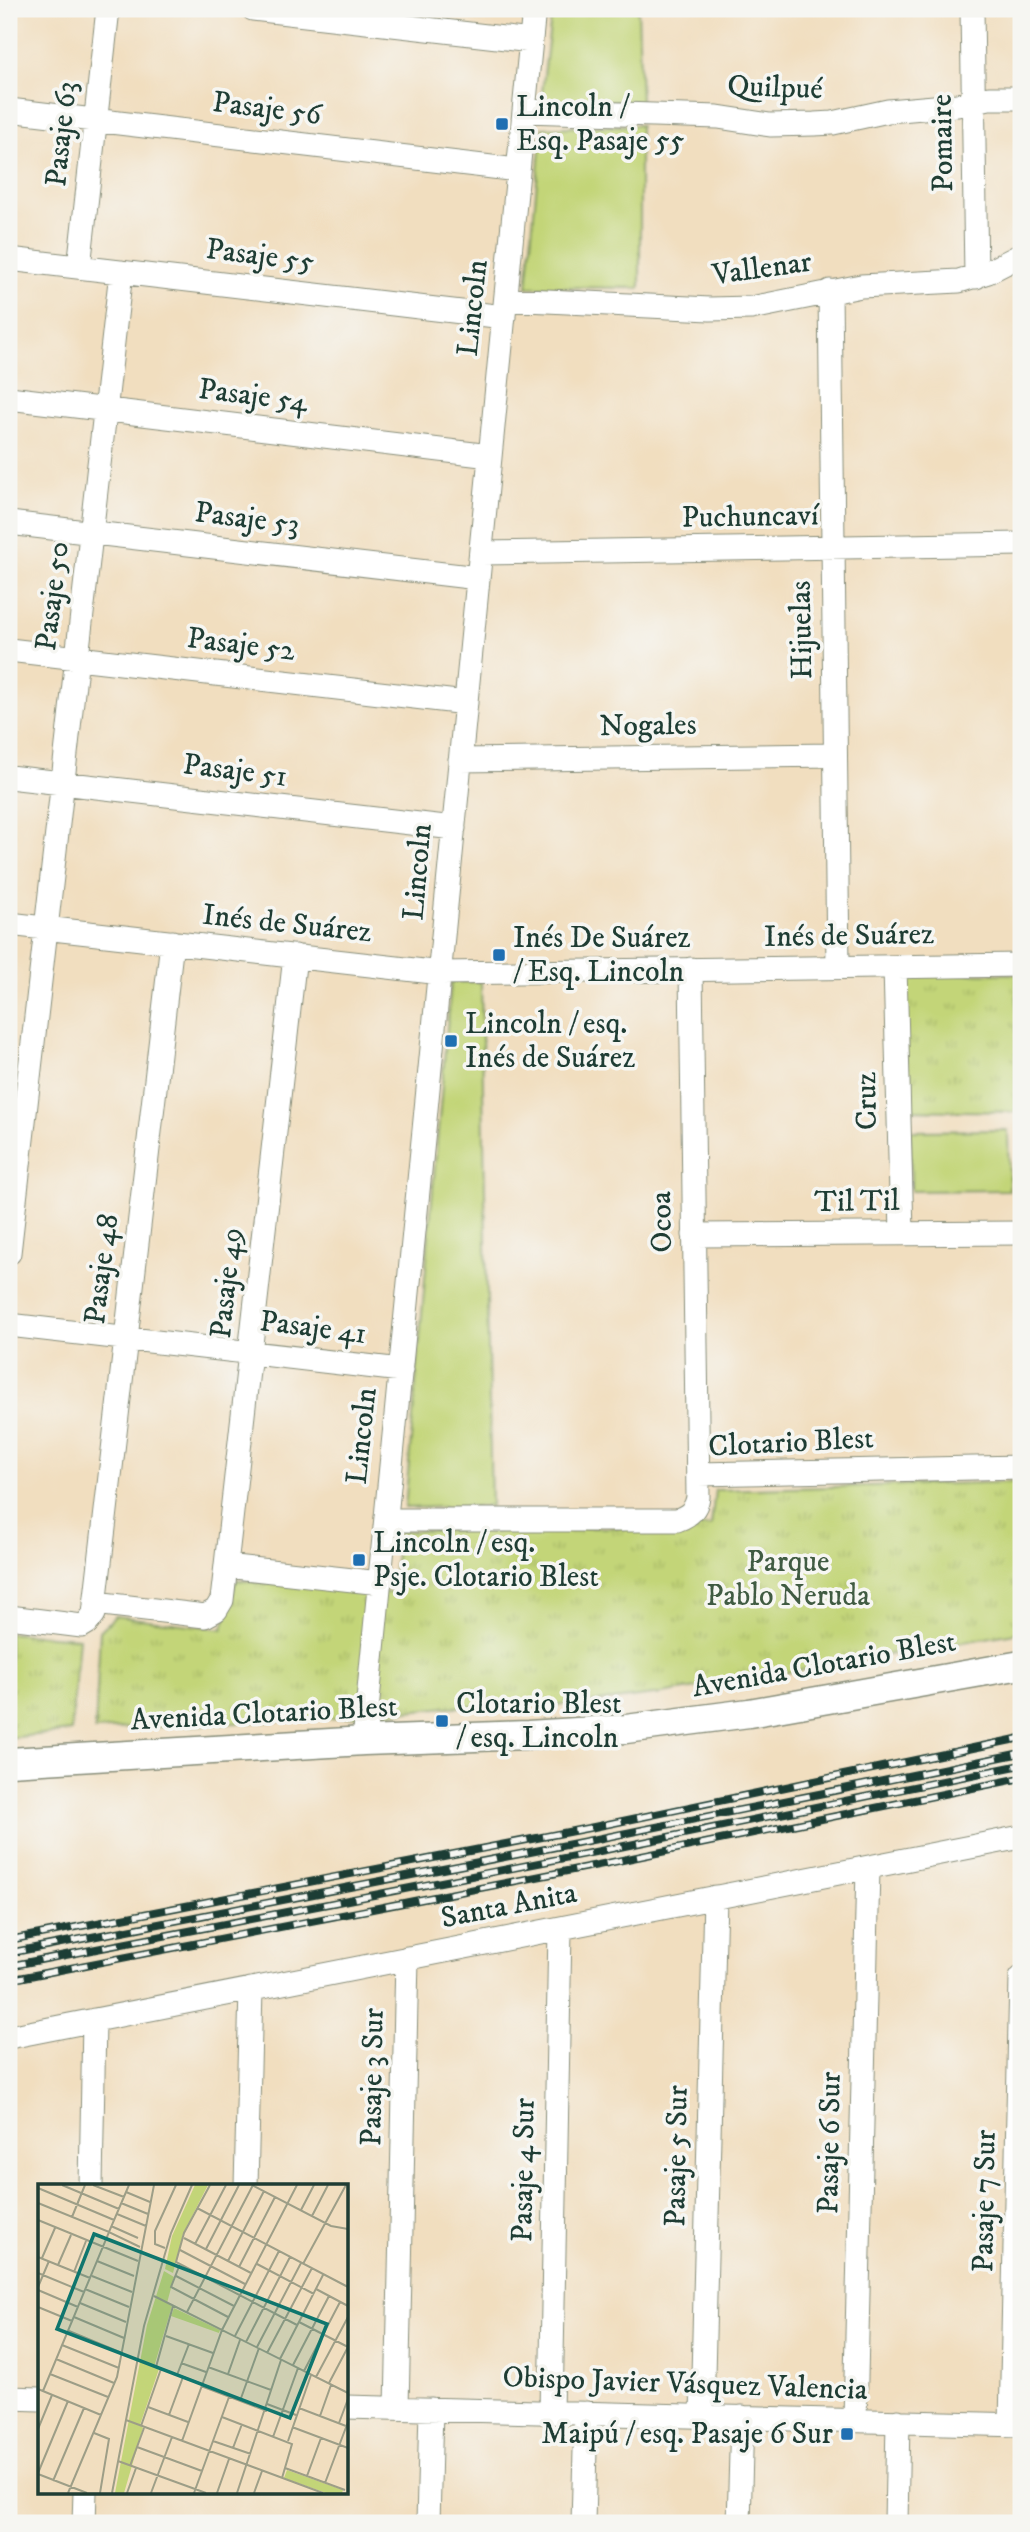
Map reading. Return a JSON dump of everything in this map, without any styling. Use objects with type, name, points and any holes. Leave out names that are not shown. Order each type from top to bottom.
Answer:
[{"type":"main road","name":"Avenida Clotario Blest","points":[[9,1762],[364,1741],[577,1733],[688,1722],[1021,1665]]},
{"type":"street","name":"Pasaje 63","points":[[79,267],[108,9]]},
{"type":"street","points":[[253,9],[531,41]]},
{"type":"street","name":"Lincoln","points":[[364,1741],[534,9]]},
{"type":"street","name":"Pomaire","points":[[972,9],[976,276]]},
{"type":"street","name":"Quilpué","points":[[524,111],[718,117],[770,125],[814,124],[989,98],[1021,98]]},
{"type":"street","name":"Pasaje 56","points":[[9,110],[518,170]]},
{"type":"street","name":"Vallenar","points":[[505,308],[730,309],[771,305],[861,286],[950,282],[976,276],[1021,254]]},
{"type":"street","name":"Pasaje 55","points":[[9,259],[505,308]]},
{"type":"street","name":"Pasaje 50","points":[[9,1254],[121,272]]},
{"type":"street","name":"Hijuelas","points":[[830,291],[838,967]]},
{"type":"street","name":"Pasaje 54","points":[[9,398],[490,456]]},
{"type":"street","name":"Pasaje 53","points":[[9,523],[478,578]]},
{"type":"street","name":"Puchuncaví","points":[[481,553],[1021,544]]},
{"type":"street","name":"Pasaje 52","points":[[9,650],[466,703]]},
{"type":"street","name":"Nogales","points":[[460,760],[835,755]]},
{"type":"street","name":"Pasaje 51","points":[[9,777],[454,828]]},
{"type":"street","name":"Inés de Suárez","points":[[9,924],[440,973],[1021,965]]},
{"type":"street","name":"Pasaje 48","points":[[95,1603],[172,942]]},
{"type":"street","name":"Pasaje 49","points":[[95,1603],[198,1616],[212,1613],[222,1600],[295,956]]},
{"type":"street","name":"Cruz","points":[[895,967],[902,1233]]},
{"type":"street","name":"Ocoa","points":[[691,969],[698,1474]]},
{"type":"street","name":"Til Til","points":[[694,1236],[1021,1233]]},
{"type":"street","name":"Pasaje 41","points":[[9,1325],[401,1370]]},
{"type":"street","name":"Clotario Blest","points":[[386,1520],[677,1520],[691,1513],[697,1503],[698,1474],[1021,1467]]},
{"type":"street","points":[[226,1566],[380,1583]]},
{"type":"street","points":[[9,1617],[82,1626],[91,1619],[95,1603]]},
{"type":"street","name":"Santa Anita","points":[[9,2037],[1021,1837]]},
{"type":"street","name":"Pasaje 6 Sur","points":[[855,2420],[868,1868]]},
{"type":"street","name":"Pasaje 5 Sur","points":[[702,2416],[715,1897]]},
{"type":"street","name":"Pasaje 4 Sur","points":[[551,2412],[560,1929]]},
{"type":"street","name":"Pasaje 3 Sur","points":[[397,2408],[407,1958]]},
{"type":"street","name":"Pasaje 7 Sur","points":[[1016,2425],[1021,1978]]},
{"type":"street","points":[[246,2184],[251,1989]]},
{"type":"street","points":[[91,2184],[94,2020]]},
{"type":"street","points":[[9,2398],[38,2399]]},
{"type":"street","name":"Obispo Javier Vásquez Valencia","points":[[348,2407],[1016,2425]]},
{"type":"street","points":[[428,2523],[431,2409]]},
{"type":"street","points":[[583,2523],[586,2413]]},
{"type":"street","points":[[739,2523],[742,2417]]},
{"type":"street","points":[[896,2523],[898,2421]]},
{"type":"street","points":[[85,2494],[85,2523]]},
{"type":"green space","points":[[552,9],[638,9],[641,102],[541,101]]},
{"type":"green space","points":[[640,125],[640,288],[527,287],[542,128]]},
{"type":"green space","points":[[906,973],[1017,974],[1016,1112],[905,1110]]},
{"type":"green space","points":[[451,982],[481,982],[491,1506],[405,1508]]},
{"type":"green space","points":[[1008,1130],[1009,1190],[911,1191],[910,1131]]},
{"type":"green space","name":"Parque Pablo Neruda","points":[[1021,1482],[1021,1632],[662,1694],[581,1704],[447,1707],[337,1718],[95,1730],[100,1631],[115,1616],[223,1629],[236,1580],[391,1593],[399,1531],[711,1526],[715,1490]]},
{"type":"green space","points":[[9,1633],[79,1638],[71,1731],[9,1738]]},
{"type":"railway","points":[[9,1940],[594,1827],[1021,1738]]},
{"type":"railway","points":[[9,1953],[597,1839],[1021,1753]]},
{"type":"railway","points":[[9,1966],[600,1851],[1021,1765]]},
{"type":"railway","points":[[9,1980],[603,1864],[1021,1778]]},
{"type":"place","name":"Lincoln / Esq. Pasaje 55","points":[[502,124]]},
{"type":"place","name":"Inés De Suárez / Esq. Lincoln","points":[[499,955]]},
{"type":"place","name":"Lincoln / esq. Inés de Suárez","points":[[451,1041]]},
{"type":"place","name":"Lincoln / esq. Psje. Clotario Blest","points":[[359,1560]]},
{"type":"place","name":"Clotario Blest / esq. Lincoln","points":[[442,1721]]},
{"type":"place","name":"Maipú / esq. Pasaje 6 Sur","points":[[847,2434]]}]
